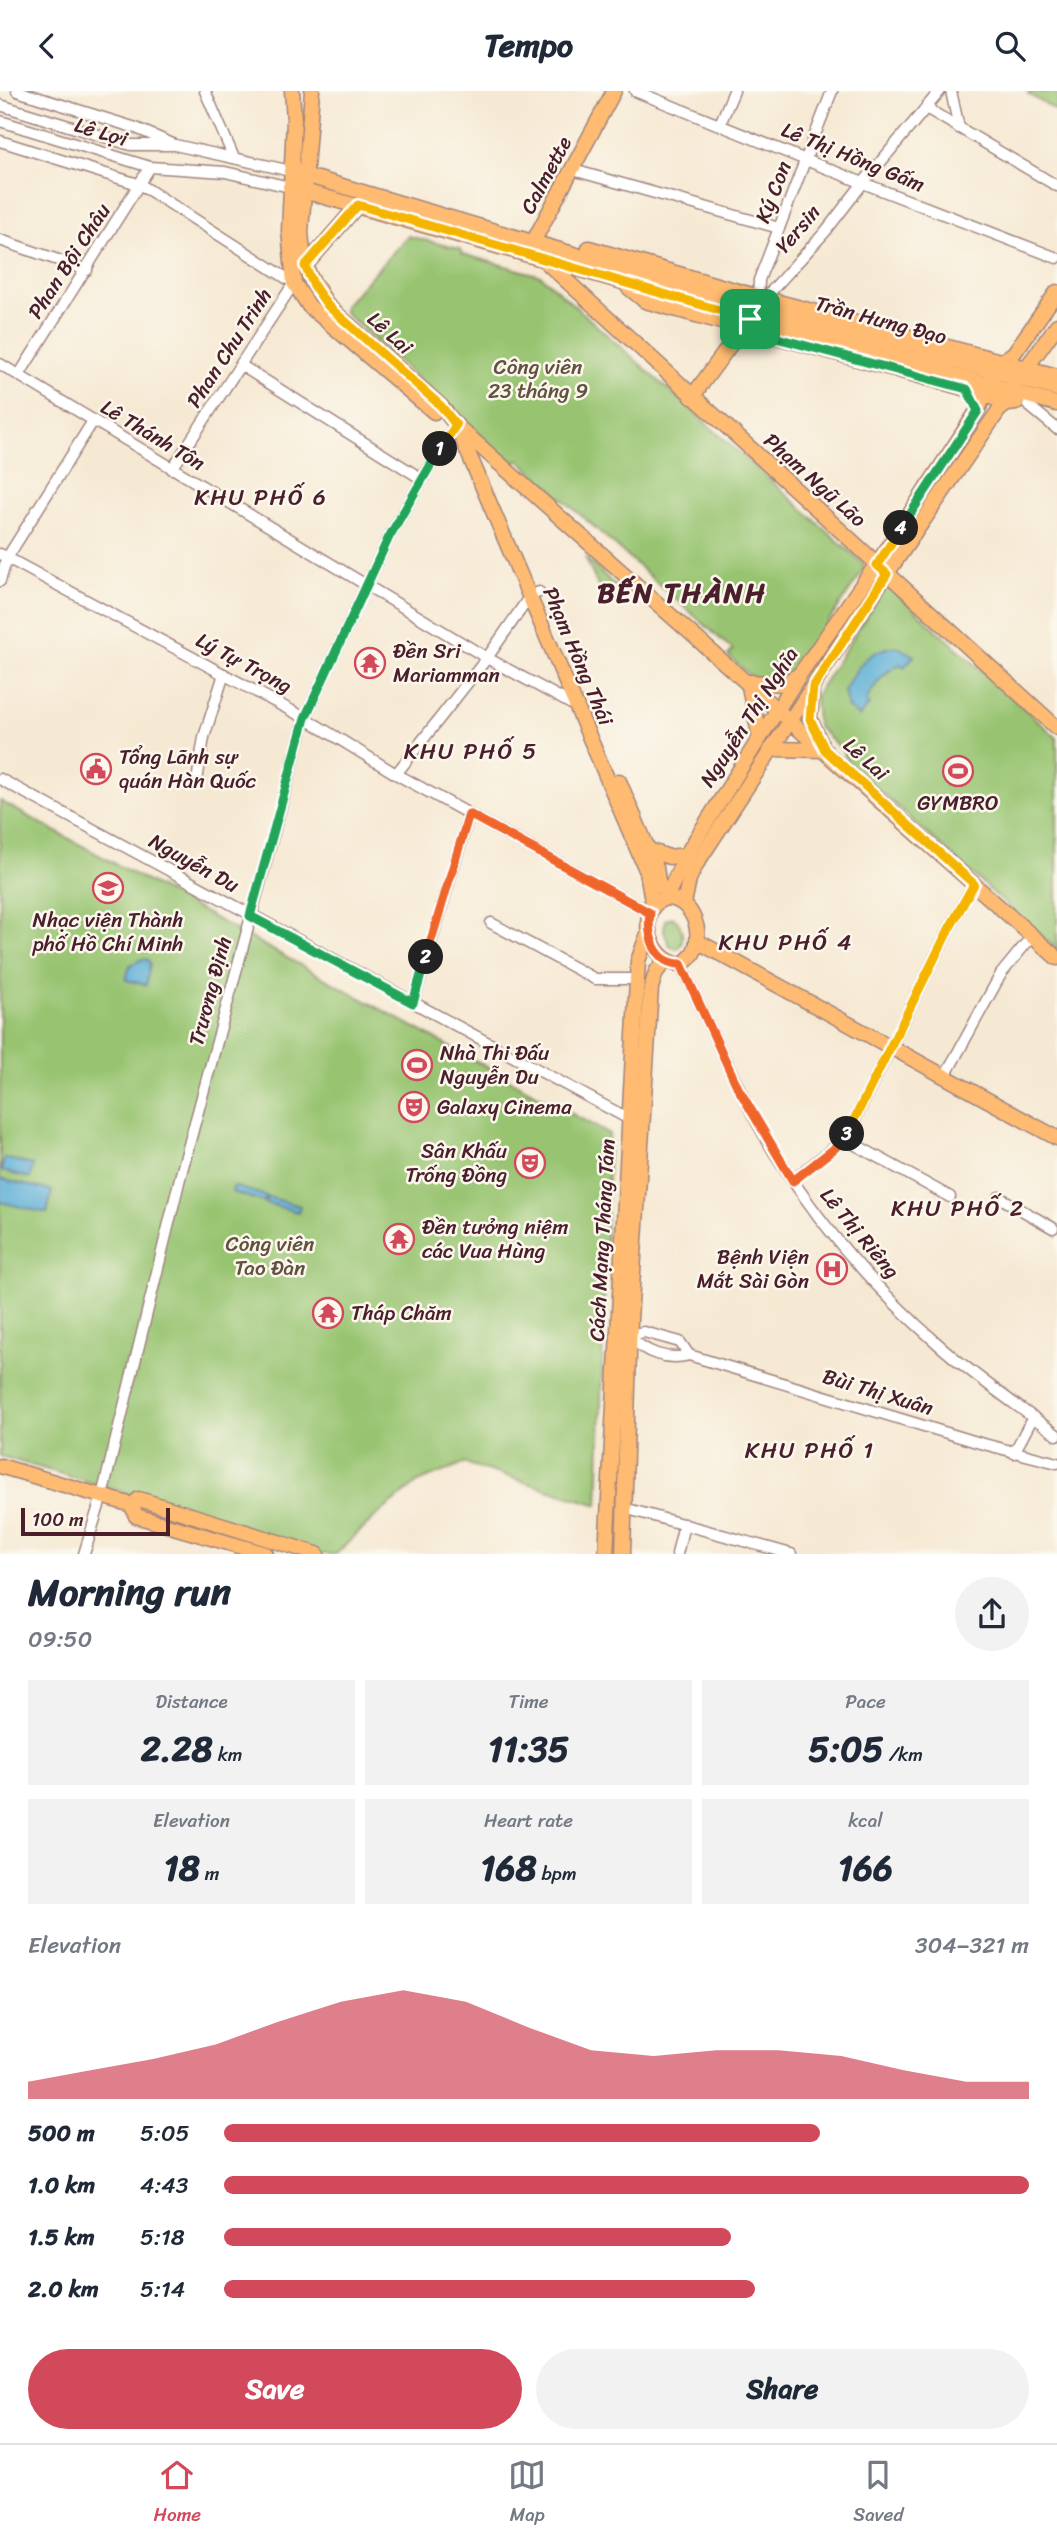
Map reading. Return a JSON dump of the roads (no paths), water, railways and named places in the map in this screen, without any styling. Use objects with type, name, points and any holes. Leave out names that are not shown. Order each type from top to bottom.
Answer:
[{"type":"main road","points":[[292,91],[305,266]]},
{"type":"main road","name":"Calmette","points":[[533,241],[614,91]]},
{"type":"main road","points":[[294,283],[289,231],[313,95]]},
{"type":"main road","points":[[298,181],[364,202],[305,266]]},
{"type":"main road","name":"Trần Hưng Đạo","points":[[364,202],[533,241],[815,330],[992,378],[1057,404]]},
{"type":"main road","name":"Trần Hưng Đạo","points":[[364,202],[622,282],[645,301],[755,310],[815,330],[942,365],[967,389],[992,378],[1017,386],[1057,389]]},
{"type":"main road","name":"Phạm Ngũ Lão","points":[[542,259],[1057,728]]},
{"type":"main road","name":"Lê Lai","points":[[305,266],[314,286],[328,306],[441,406],[456,425]]},
{"type":"main road","points":[[577,291],[588,272]]},
{"type":"main road","name":"Lê Lai","points":[[294,283],[309,306],[435,414],[456,425],[473,439],[1057,958]]},
{"type":"main road","points":[[882,569],[978,411],[992,378],[1014,353],[1057,292]]},
{"type":"main road","name":"Yersin","points":[[692,397],[755,310]]},
{"type":"main road","points":[[882,569],[1017,386],[1057,325]]},
{"type":"main road","name":"Trần Hưng Đạo","points":[[1017,386],[1057,376]]},
{"type":"main road","name":"Trần Hưng Đạo","points":[[1017,386],[1028,405],[1057,413]]},
{"type":"main road","points":[[967,389],[978,411]]},
{"type":"main road","name":"Phạm Hồng Thái","points":[[456,425],[649,850],[656,868],[657,904]]},
{"type":"main road","name":"Phạm Hồng Thái","points":[[473,439],[577,707],[647,872],[657,904]]},
{"type":"main road","name":"Nguyễn Thị Nghĩa","points":[[657,904],[800,674],[882,569]]},
{"type":"main road","name":"Nguyễn Thị Nghĩa","points":[[684,904],[689,879],[697,863],[813,687],[882,569]]},
{"type":"main road","points":[[760,738],[748,682],[784,684],[800,674]]},
{"type":"main road","points":[[771,749],[825,750],[810,719],[813,687]]},
{"type":"main road","points":[[649,850],[669,857],[686,855]]},
{"type":"main road","points":[[674,899],[684,904],[692,916],[697,941],[692,956],[681,964],[666,961],[654,947],[649,930],[657,904],[674,899]]},
{"type":"main road","name":"Cách Mạng Tháng Tám","points":[[622,1554],[629,1118],[638,961],[649,930]]},
{"type":"main road","points":[[697,941],[1057,1138]]},
{"type":"main road","name":"Cách Mạng Tháng Tám","points":[[607,1554],[651,988],[656,972],[666,961]]},
{"type":"main road","points":[[0,1466],[132,1505]]},
{"type":"main road","points":[[132,1505],[139,1499],[317,1554]]},
{"type":"main road","points":[[132,1505],[136,1516],[266,1554]]},
{"type":"street","name":"Lê Lợi","points":[[18,91],[136,128],[175,145]]},
{"type":"street","points":[[205,91],[234,158]]},
{"type":"street","name":"Lê Thị Hồng Gấm","points":[[635,91],[1057,258]]},
{"type":"street","points":[[720,124],[734,91]]},
{"type":"street","name":"Ký Con","points":[[755,310],[759,280],[832,91]]},
{"type":"street","name":"Yersin","points":[[755,310],[825,232],[940,91]]},
{"type":"street","points":[[951,91],[959,128]]},
{"type":"street","name":"Lê Lợi","points":[[0,105],[131,145],[175,145]]},
{"type":"street","points":[[926,108],[1057,186]]},
{"type":"street","name":"Lê Lợi","points":[[0,121],[150,167],[225,171],[298,181]]},
{"type":"street","name":"Lê Lợi","points":[[0,141],[141,185],[294,283]]},
{"type":"street","points":[[175,145],[234,158],[298,181]]},
{"type":"street","name":"Phan Bội Châu","points":[[19,375],[150,167]]},
{"type":"street","points":[[573,170],[779,228]]},
{"type":"street","points":[[0,240],[87,270]]},
{"type":"street","name":"Phan Chu Trinh","points":[[172,469],[294,283]]},
{"type":"street","name":"Lê Thánh Tôn","points":[[0,364],[487,658],[577,707]]},
{"type":"street","points":[[242,366],[422,479]]},
{"type":"street","points":[[1028,405],[1057,429]]},
{"type":"street","points":[[0,581],[4,556],[93,421]]},
{"type":"street","name":"Trương Định","points":[[84,1554],[103,1496],[181,1174],[305,718],[389,537],[456,425]]},
{"type":"street","name":"Lý Tự Trọng","points":[[4,556],[305,718],[396,774],[469,814],[657,904]]},
{"type":"street","points":[[396,774],[534,594]]},
{"type":"street","points":[[197,781],[204,737],[224,674]]},
{"type":"street","name":"Nguyễn Du","points":[[0,779],[629,1118]]},
{"type":"street","points":[[413,1003],[469,814]]},
{"type":"street","points":[[793,1181],[845,1139],[974,884]]},
{"type":"street","points":[[491,923],[595,979],[637,978]]},
{"type":"street","points":[[945,1076],[1001,974],[1031,936]]},
{"type":"street","name":"Lê Thị Riêng","points":[[681,964],[738,1088],[793,1181],[842,1246],[891,1301],[965,1367],[1057,1435]]},
{"type":"street","points":[[845,1139],[950,1197]]},
{"type":"street","points":[[999,1197],[1053,1228]]},
{"type":"street","name":"Bùi Thị Xuân","points":[[624,1336],[644,1332],[680,1342],[690,1355]]},
{"type":"street","name":"Bùi Thị Xuân","points":[[624,1336],[640,1348],[676,1359],[690,1355],[1014,1453],[1057,1463]]},
{"type":"street","points":[[1014,1453],[1033,1417]]},
{"type":"street","points":[[624,1508],[791,1554]]},
{"type":"street","points":[[677,1554],[684,1524]]},
{"type":"water","points":[[896,646],[914,656],[904,667],[900,664],[880,679],[866,701],[869,705],[859,717],[848,708],[844,691],[870,655]]},
{"type":"water","points":[[142,959],[148,960],[150,964],[146,985],[126,980],[130,965]]},
{"type":"water","points":[[4,1158],[33,1165],[30,1178],[1,1171]]},
{"type":"water","points":[[0,1179],[52,1191],[47,1213],[0,1202]]},
{"type":"water","points":[[233,1186],[266,1196],[264,1202],[232,1192]]},
{"type":"water","points":[[268,1197],[300,1206],[298,1212],[266,1203]]},
{"type":"place","name":"Đền Sri Mariamman","points":[[370,663]]},
{"type":"place","name":"Tổng Lãnh sự quán Hàn Quốc","points":[[96,769]]},
{"type":"place","name":"GYMBRO","points":[[958,771]]},
{"type":"place","name":"Nhạc viện Thành phố Hồ Chí Minh","points":[[108,888]]},
{"type":"place","name":"Nhà Thi Đấu Nguyễn Du","points":[[417,1065]]},
{"type":"place","name":"Galaxy Cinema","points":[[414,1107]]},
{"type":"place","name":"Sân Khấu Trống Đồng","points":[[530,1163]]},
{"type":"place","name":"Đền tưởng niệm các Vua Hùng","points":[[399,1239]]},
{"type":"place","name":"Bệnh Viện Mắt Sài Gòn","points":[[832,1269]]},
{"type":"place","name":"Tháp Chăm","points":[[328,1313]]},
{"type":"district","name":"KHU PHỐ 6","points":[[261,497]]},
{"type":"district","name":"BẾN THÀNH","points":[[682,592]]},
{"type":"district","name":"KHU PHỐ 5","points":[[471,751]]},
{"type":"district","name":"KHU PHỐ 4","points":[[786,942]]},
{"type":"district","name":"KHU PHỐ 2","points":[[958,1208]]},
{"type":"district","name":"KHU PHỐ 1","points":[[810,1450]]},
{"type":"park label","name":"Công viên 23 tháng 9","points":[[538,379]]},
{"type":"park label","name":"Công viên Tao Đàn","points":[[270,1256]]}]
